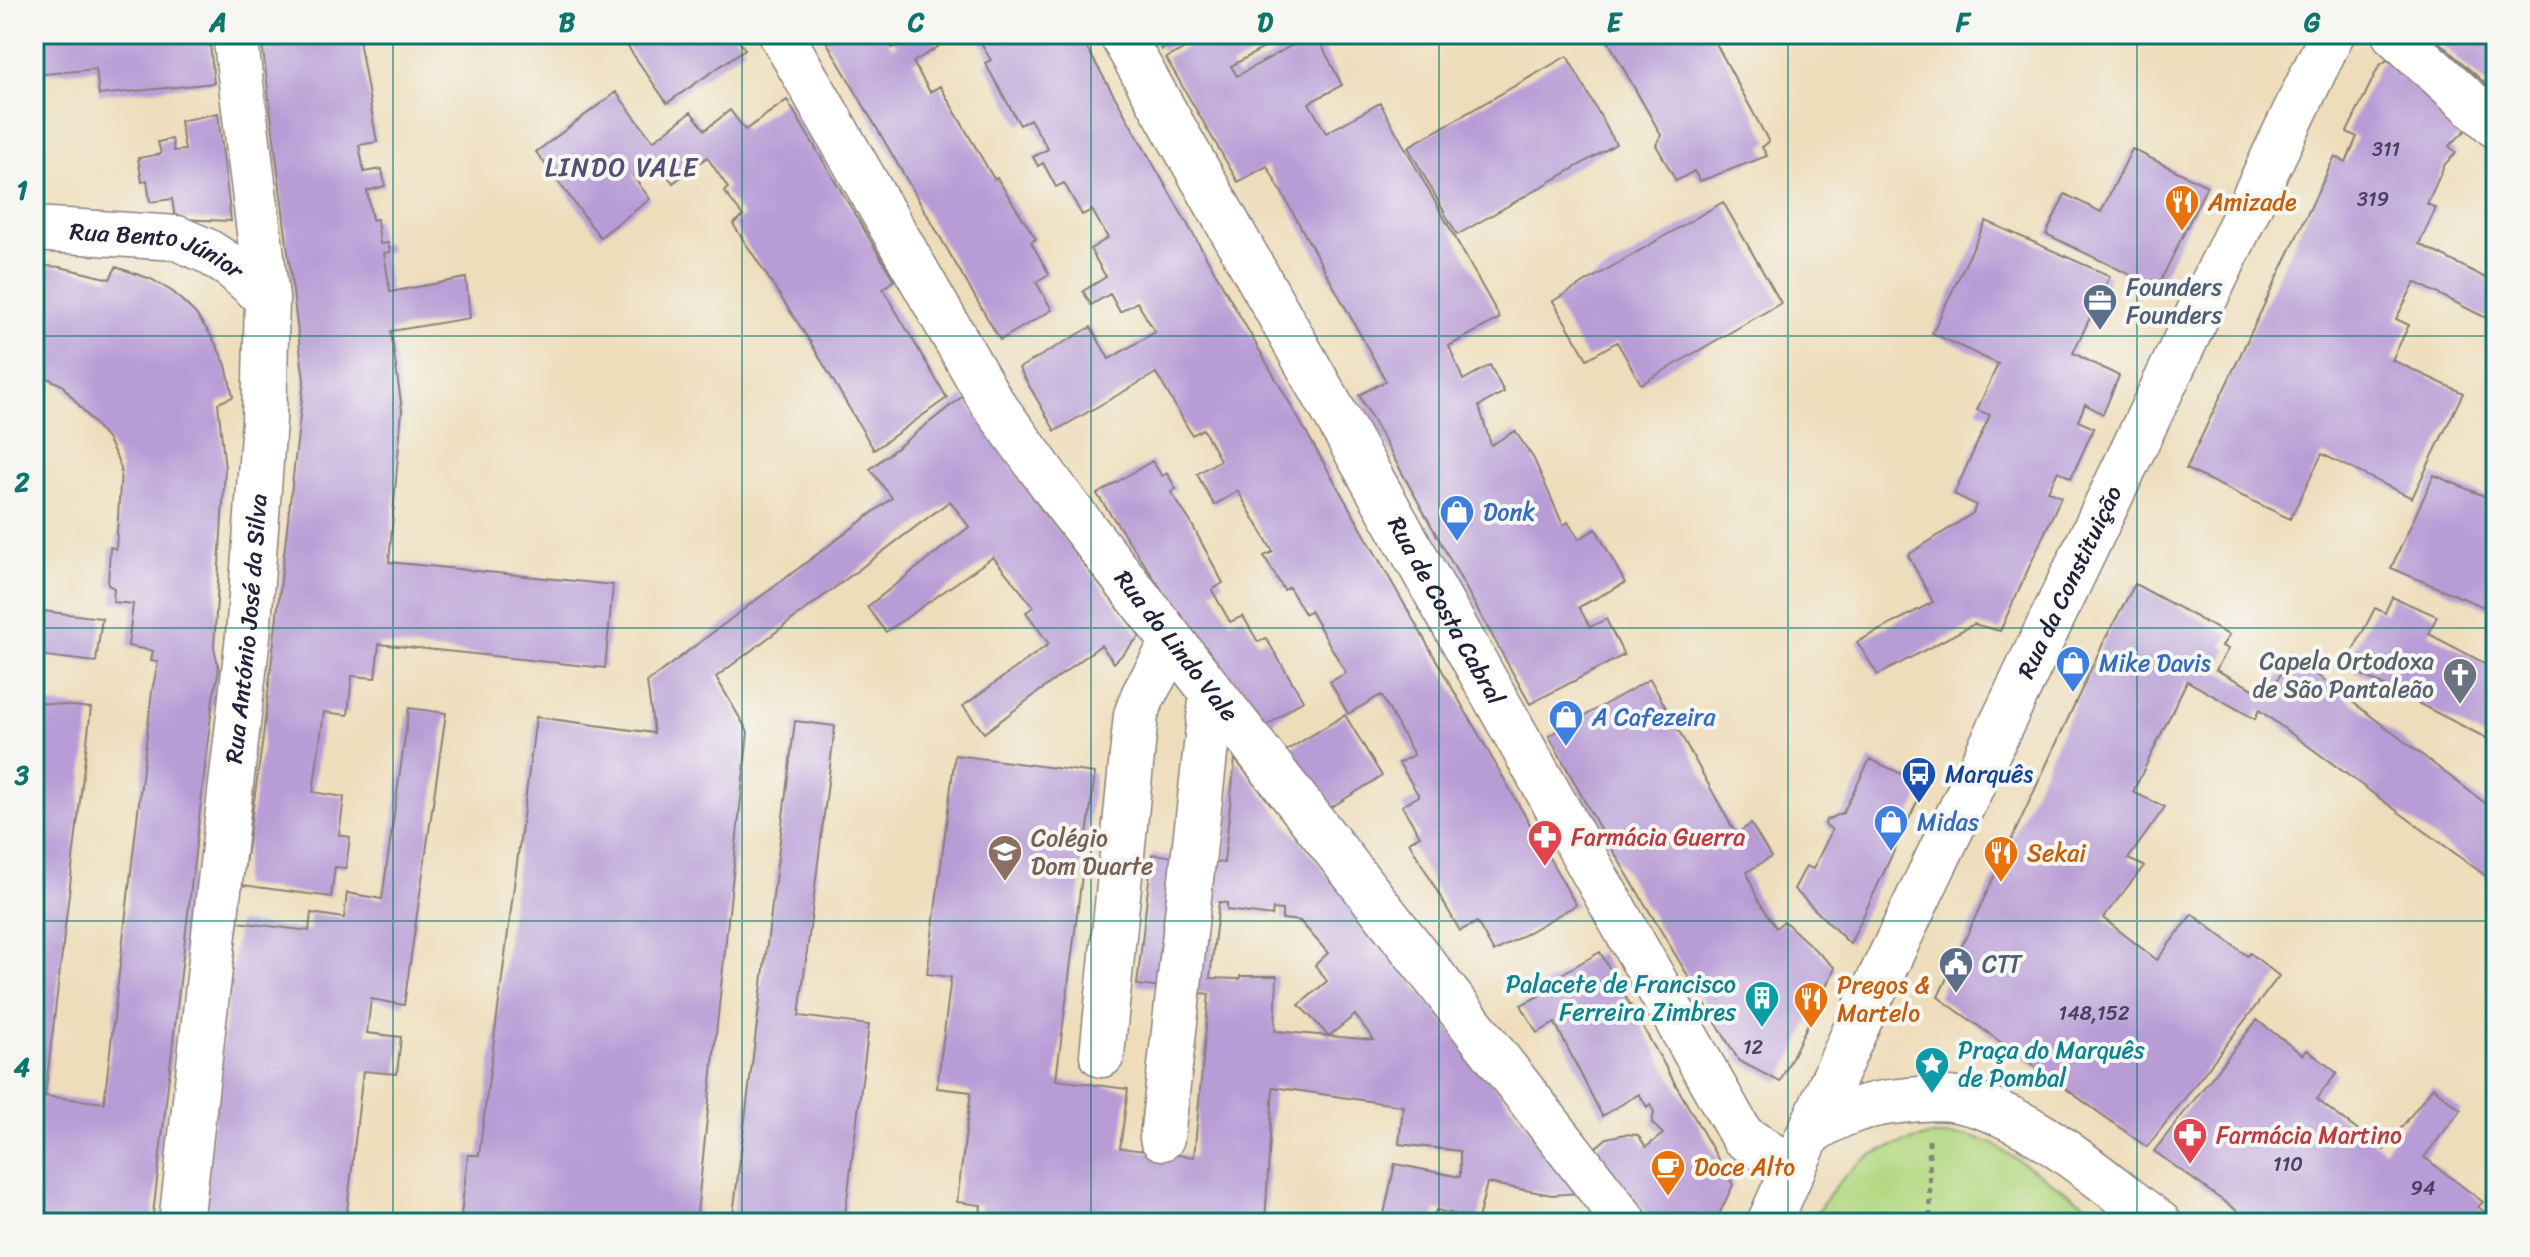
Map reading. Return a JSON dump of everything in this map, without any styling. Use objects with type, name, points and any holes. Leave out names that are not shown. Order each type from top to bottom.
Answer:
[{"type":"street","name":"Rua António José da Silva","points":[[181,1223],[248,636],[264,421],[267,298],[235,34]]},
{"type":"street","name":"Rua do Lindo Vale","points":[[781,34],[991,401],[1068,507],[1626,1223]]},
{"type":"street","name":"Rua de Costa Cabral","points":[[1121,34],[1742,1136],[1802,1151]]},
{"type":"street","name":"Rua da Constituição","points":[[1802,1151],[1857,1026],[2332,34]]},
{"type":"street","points":[[2394,34],[2496,126]]},
{"type":"street","name":"Rua Bento Júnior","points":[[34,229],[177,238],[220,259],[267,298]]},
{"type":"street","points":[[1102,1055],[1136,715],[1173,642]]},
{"type":"street","points":[[1162,1138],[1212,692]]},
{"type":"street","points":[[1769,1223],[1802,1151],[1832,1118],[1879,1103],[1928,1099],[1950,1099],[1991,1110],[2036,1132],[2159,1223]]},
{"type":"path","points":[[1928,1099],[1930,1223]]},
{"type":"green space","points":[[1929,1136],[1968,1136],[1993,1144],[2115,1223],[1811,1223],[1834,1188],[1864,1160],[1887,1148]]},
{"type":"building","points":[[34,34],[209,34],[214,83],[99,95],[96,69],[34,75]]},
{"type":"building","points":[[261,34],[358,34],[377,142],[359,145],[364,172],[382,169],[385,186],[367,191],[372,220],[377,219],[380,244],[388,243],[390,252],[384,253],[390,292],[466,278],[470,318],[391,331],[402,410],[389,562],[613,585],[605,668],[379,644],[375,678],[352,676],[348,715],[324,712],[313,792],[344,797],[339,835],[350,837],[346,868],[335,867],[331,897],[242,885],[262,745],[304,381]]},
{"type":"building","points":[[619,34],[733,34],[745,49],[667,103]]},
{"type":"building","points":[[822,34],[884,34],[892,48],[897,46],[892,38],[898,34],[931,34],[938,47],[913,62],[930,92],[940,86],[994,179],[997,178],[1036,239],[1031,242],[1049,274],[1036,282],[1052,310],[1000,340]]},
{"type":"building","points":[[975,34],[1079,34],[1576,905],[1494,952],[1477,922],[1460,931],[1409,842],[1420,836],[1402,806],[1419,796],[1399,763],[1414,755],[1381,695],[1348,714],[1330,682],[1346,673],[1310,611],[1305,614],[1289,587],[1284,590],[1264,556],[1273,552],[1238,491],[1214,505],[1197,474],[1220,460],[1203,429],[1192,435],[1156,373],[1055,431],[1019,368],[1091,327],[1109,359],[1155,332],[1137,302],[1120,312],[1110,294],[1091,305],[1083,291],[1106,277],[1090,249],[1108,238],[1092,210],[1082,215],[1064,183],[1056,187],[1043,163],[1038,166],[1033,157],[1048,149],[1030,119],[1020,125],[985,63],[991,60]]},
{"type":"building","points":[[1153,34],[1192,34],[1162,50]]},
{"type":"building","points":[[1212,34],[1289,34],[1231,66],[1237,76],[1316,34],[1342,85],[1309,103],[1326,133],[1380,103],[1500,318],[1449,346],[1463,380],[1490,365],[1504,392],[1479,406],[1491,445],[1515,431],[1534,459],[1563,525],[1568,522],[1579,539],[1596,529],[1625,583],[1579,607],[1590,627],[1606,619],[1624,655],[1530,704],[1359,395],[1386,381],[1267,166],[1238,182],[1166,58]]},
{"type":"building","points":[[1604,34],[1711,34],[1769,142],[1762,147],[1767,156],[1700,181],[1694,171],[1676,181],[1656,145],[1661,135]]},
{"type":"building","points":[[2430,34],[2496,34],[2496,93]]},
{"type":"building","points":[[1567,56],[1616,144],[1457,235],[1408,147]]},
{"type":"building","points":[[2387,60],[2396,64],[2467,129],[2449,146],[2456,153],[2445,164],[2427,204],[2436,208],[2419,244],[2496,283],[2496,323],[2415,282],[2396,319],[2409,325],[2392,360],[2463,393],[2412,498],[2322,454],[2290,519],[2186,469],[2335,156],[2346,162],[2357,137],[2347,132],[2379,66]]},
{"type":"building","points":[[616,92],[653,141],[691,112],[705,130],[730,110],[745,130],[787,100],[894,280],[883,289],[947,398],[874,450],[811,343],[733,224],[743,216],[724,191],[728,188],[707,157],[673,183],[655,159],[633,176],[650,199],[600,237],[536,152]]},
{"type":"building","points":[[218,113],[231,221],[175,219],[172,199],[150,202],[147,180],[142,182],[138,158],[161,154],[158,142],[172,139],[174,151],[185,150],[180,121]]},
{"type":"building","points":[[2132,149],[2207,186],[2157,288],[2046,234],[2065,194],[2101,212]]},
{"type":"building","points":[[1723,202],[1781,303],[1641,384],[1617,342],[1587,359],[1553,301]]},
{"type":"building","points":[[1986,221],[2110,276],[2073,353],[2119,376],[2103,414],[2085,404],[2078,421],[2094,428],[2071,478],[2058,471],[2048,491],[2061,497],[2000,631],[1974,624],[1878,675],[1857,642],[1933,602],[1908,555],[1973,513],[1976,505],[1954,494],[1990,415],[1977,410],[1998,364],[1932,333]]},
{"type":"building","points":[[34,265],[60,267],[110,279],[116,267],[151,279],[173,292],[195,313],[212,337],[226,365],[233,397],[218,403],[225,469],[214,647],[219,670],[213,698],[152,1223],[34,1223],[34,702],[91,708],[45,1096],[104,1103],[152,691],[158,662],[151,661],[153,651],[128,646],[133,604],[113,602],[114,588],[108,585],[110,547],[116,549],[121,469],[117,458],[108,440],[62,385],[34,372]]},
{"type":"building","points":[[963,396],[1046,516],[1140,636],[1114,663],[1101,645],[984,733],[963,706],[1049,644],[1026,612],[1034,607],[993,557],[886,632],[867,607],[969,527],[950,501],[716,677],[748,732],[696,1223],[460,1223],[468,1155],[479,1155],[536,717],[654,733],[647,682],[892,498],[870,469]]},
{"type":"building","points":[[1152,461],[1162,476],[1167,473],[1176,489],[1171,492],[1223,583],[1212,590],[1230,622],[1243,616],[1258,642],[1266,638],[1303,700],[1265,727],[1176,611],[1097,494]]},
{"type":"building","points":[[2434,475],[2496,501],[2496,612],[2391,568]]},
{"type":"building","points":[[2135,584],[2229,635],[2222,646],[2228,649],[2216,670],[2267,696],[2292,656],[2489,806],[2496,793],[2496,877],[2493,881],[2259,710],[2255,719],[2187,681],[2133,792],[2165,807],[2128,859],[2144,866],[2103,918],[2157,960],[2192,914],[2279,976],[2147,1147],[1938,997],[2106,637]]},
{"type":"building","name":"Capela Ortodoxa de São Pantaleão","points":[[2392,597],[2437,616],[2429,634],[2496,669],[2496,743],[2345,666],[2375,608],[2385,613]]},
{"type":"building","points":[[34,610],[102,618],[96,662],[37,655],[34,665]]},
{"type":"building","points":[[1650,679],[1736,834],[1751,824],[1771,857],[1747,872],[1757,898],[1776,928],[1784,921],[1835,968],[1780,1082],[1739,1061],[1600,829],[1549,736]]},
{"type":"building","points":[[409,708],[446,713],[404,1005],[371,999],[367,1033],[401,1037],[397,1074],[363,1071],[346,1220],[355,1223],[200,1223],[238,922],[309,931],[311,913],[344,918],[347,893],[382,899]]},
{"type":"building","points":[[1345,715],[1382,776],[1330,808],[1286,751]]},
{"type":"building","points":[[795,721],[835,726],[799,1016],[869,1025],[844,1223],[732,1223]]},
{"type":"building","points":[[955,755],[1095,773],[1056,1080],[1128,1089],[1120,1148],[1194,1157],[1209,994],[1137,985],[1152,854],[1224,863],[1235,759],[1580,1193],[1552,1195],[1487,1183],[1478,1219],[1436,1210],[1432,1223],[1382,1223],[1395,1164],[1460,1177],[1460,1151],[1399,1144],[1403,1106],[1273,1087],[1265,1223],[979,1223],[981,1205],[957,1202],[971,1092],[937,1088],[951,977],[927,974]],"holes":[[[1219,902],[1227,903],[1227,910],[1272,916],[1273,909],[1282,910],[1282,919],[1300,921],[1328,953],[1315,965],[1327,981],[1299,1005],[1329,1036],[1275,1031],[1277,976],[1210,978]],[[1355,1015],[1374,1040],[1329,1036]]]},
{"type":"building","points":[[1870,759],[1925,785],[1850,944],[1794,889],[1806,866],[1813,869],[1832,830],[1825,824],[1826,820],[1843,813]]},
{"type":"building","points":[[1600,952],[1733,1185],[1715,1223],[1654,1223],[1595,1148],[1607,1138],[1625,1134],[1638,1135],[1646,1147],[1663,1134],[1652,1123],[1654,1112],[1651,1104],[1647,1107],[1639,1094],[1602,1116],[1555,1023],[1537,1033],[1521,1005],[1539,996],[1535,989]]},
{"type":"building","points":[[2257,1020],[2303,1055],[2307,1050],[2337,1073],[2316,1099],[2384,1150],[2433,1087],[2461,1110],[2424,1157],[2483,1202],[2478,1207],[2496,1223],[2254,1223],[2154,1151]]},
{"type":"place","name":"Amizade","points":[[2182,233]]},
{"type":"place","name":"Founders Founders","points":[[2100,332]]},
{"type":"place","name":"Donk","points":[[1457,543]]},
{"type":"place","name":"Mike Davis","points":[[2073,694]]},
{"type":"place","name":"Capela Ortodoxa de São Pantaleão","points":[[2460,706]]},
{"type":"place","name":"A Cafezeira","points":[[1566,748]]},
{"type":"place","name":"Marquês","points":[[1919,805]]},
{"type":"place","name":"Midas","points":[[1891,853]]},
{"type":"place","name":"Farmácia Guerra","points":[[1545,868]]},
{"type":"place","name":"Colégio Dom Duarte","points":[[1005,883]]},
{"type":"place","name":"Sekai","points":[[2001,884]]},
{"type":"place","name":"CTT","points":[[1956,995]]},
{"type":"place","name":"Palacete de Francisco Ferreira Zimbres","points":[[1762,1029]]},
{"type":"place","name":"Pregos & Martelo","points":[[1811,1030]]},
{"type":"place","name":"Praça do Marquês de Pombal","points":[[1932,1095]]},
{"type":"place","name":"Farmácia Martino","points":[[2190,1166]]},
{"type":"place","name":"Doce Alto","points":[[1668,1198]]},
{"type":"district","name":"LINDO VALE","points":[[622,167]]}]
